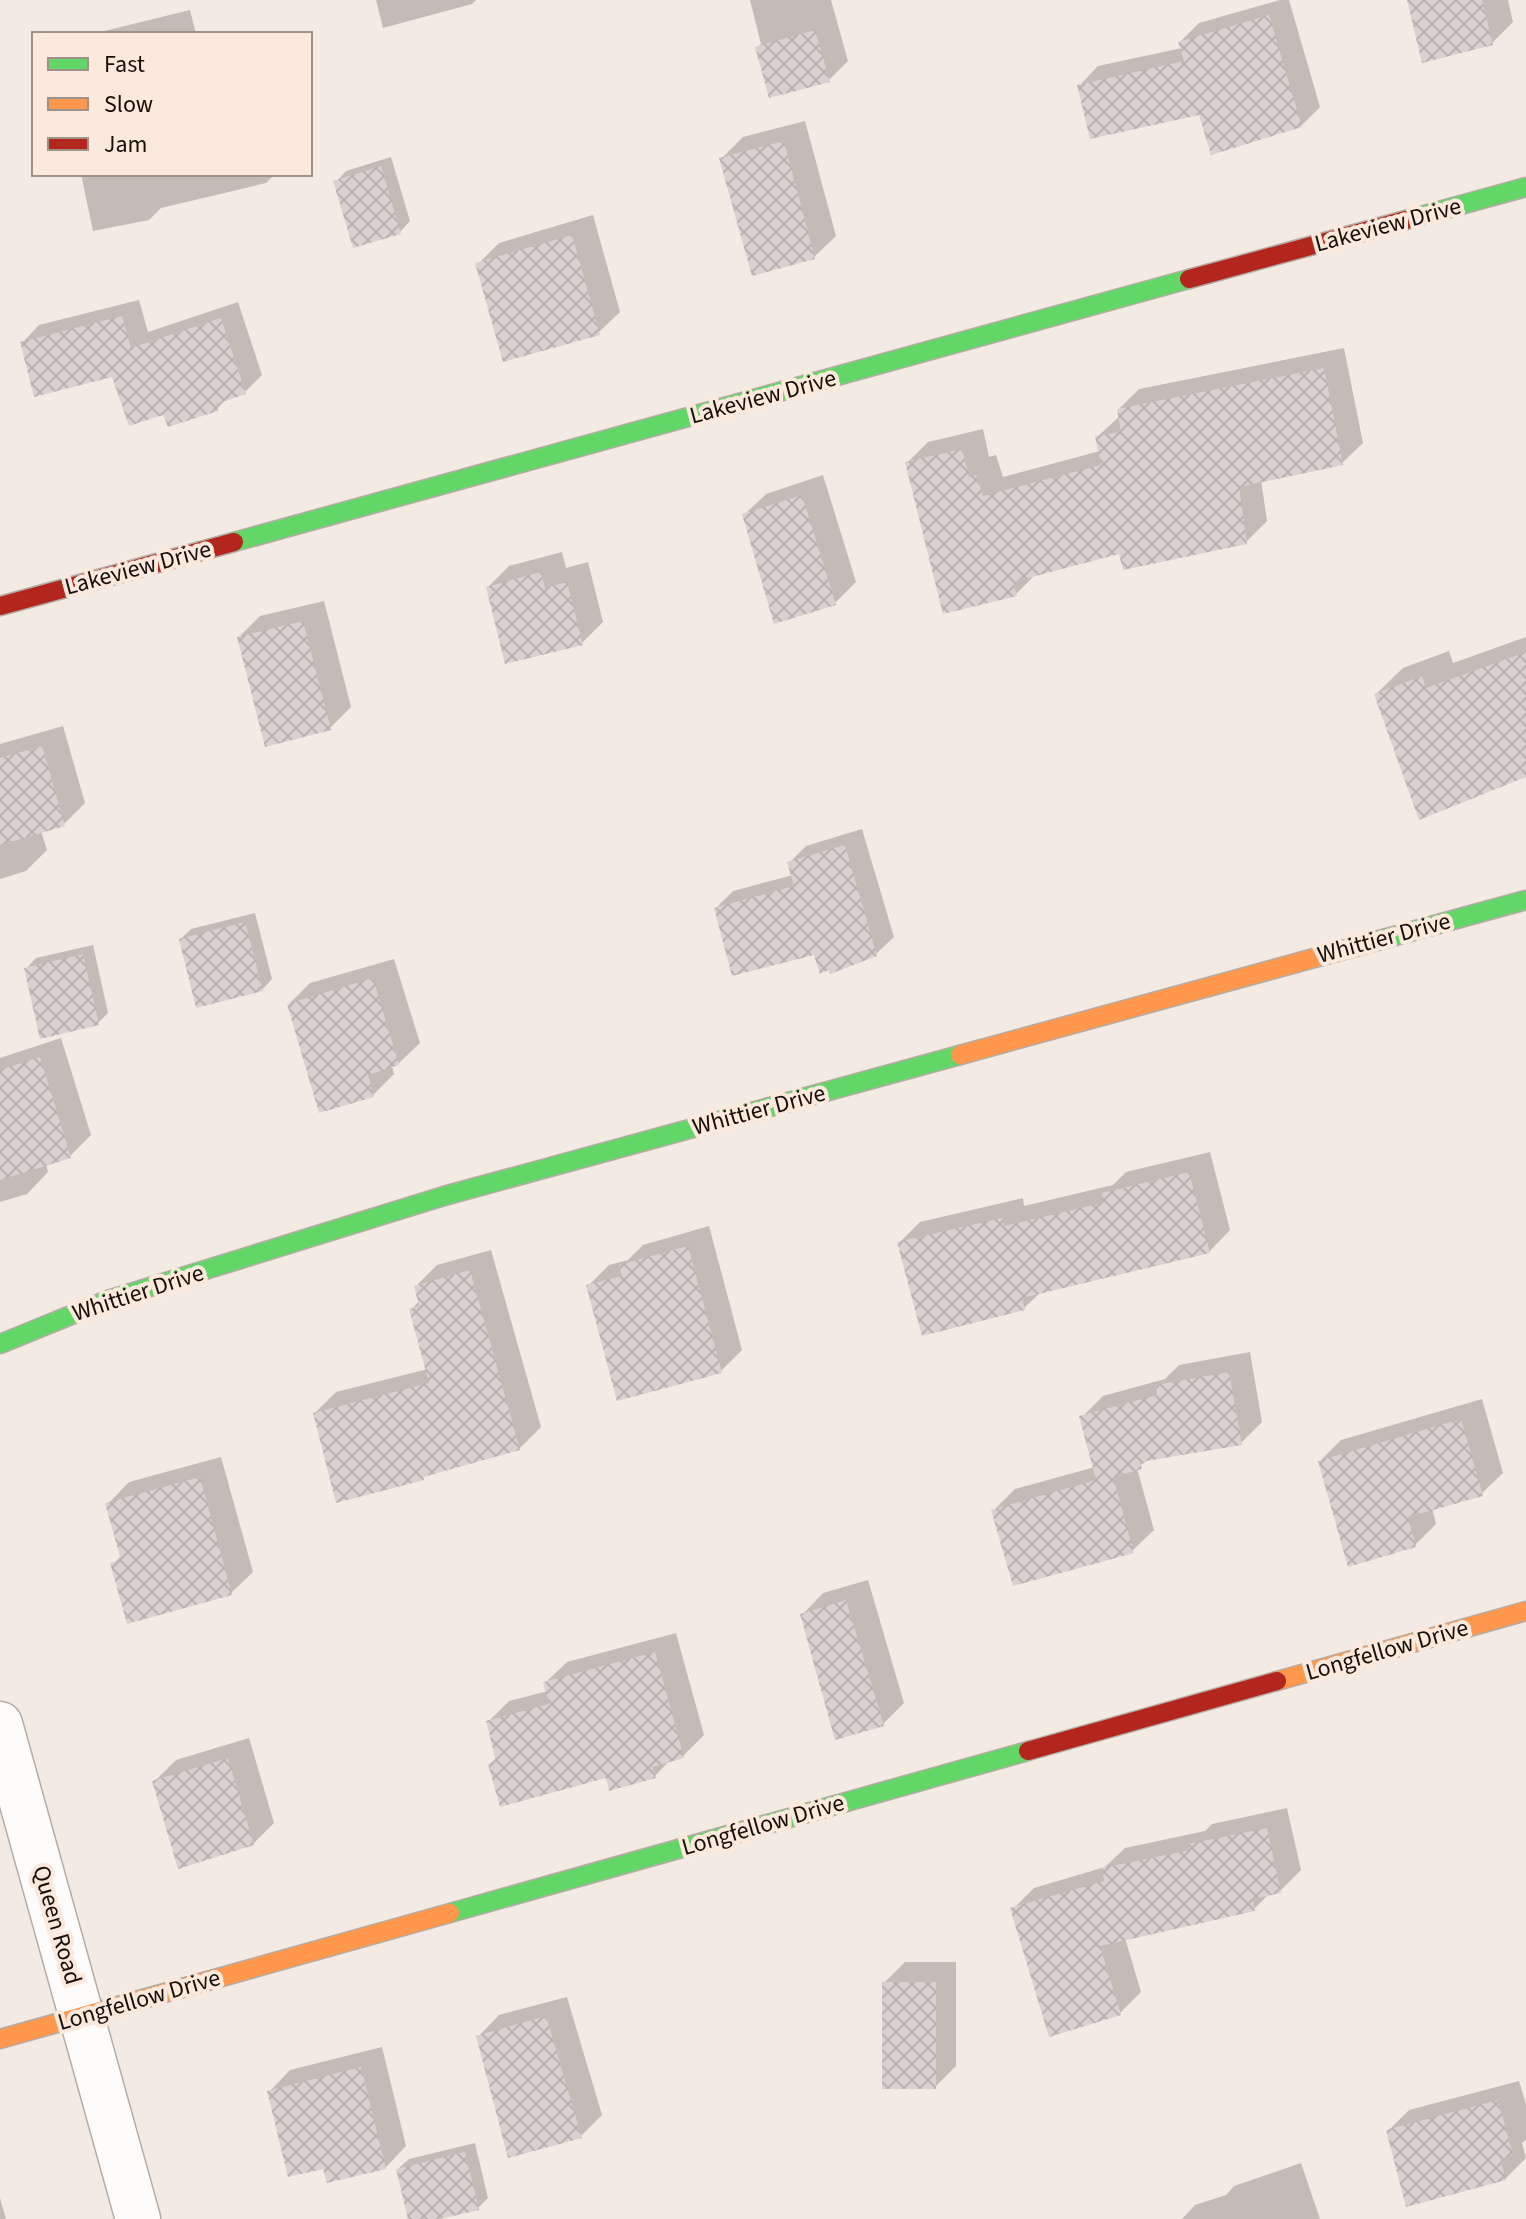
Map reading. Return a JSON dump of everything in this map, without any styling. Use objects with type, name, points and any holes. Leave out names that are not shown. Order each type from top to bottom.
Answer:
[{"type":"street","name":"Lakeview Drive","points":[[0,606],[1526,187]]},
{"type":"street","name":"Whittier Drive","points":[[0,1344],[108,1300],[444,1196],[1526,900]]},
{"type":"street","name":"Longfellow Drive","points":[[0,2039],[1526,1611]]},
{"type":"street","name":"Queen Road","points":[[0,1724],[138,2219]]},
{"type":"building","points":[[1407,0],[1482,0],[1493,45],[1422,63]]},
{"type":"building","points":[[1269,15],[1302,127],[1211,155],[1199,115],[1090,139],[1077,85],[1184,61],[1178,42]]},
{"type":"building","points":[[815,30],[830,82],[769,98],[755,47]]},
{"type":"building","points":[[784,141],[815,259],[752,276],[719,158]]},
{"type":"building","points":[[381,166],[401,234],[353,248],[333,181]]},
{"type":"building","points":[[572,235],[600,335],[503,362],[475,263]]},
{"type":"building","points":[[122,316],[131,348],[221,318],[246,394],[216,404],[218,411],[168,427],[163,415],[129,426],[112,377],[34,397],[20,342]]},
{"type":"building","points":[[1324,368],[1343,465],[1239,487],[1247,544],[1123,570],[1119,554],[1013,582],[1017,596],[943,614],[905,462],[962,449],[969,477],[976,475],[983,496],[1101,465],[1095,436],[1121,432],[1117,409]]},
{"type":"building","points":[[802,495],[836,605],[774,624],[742,514]]},
{"type":"building","points":[[541,572],[545,588],[567,582],[583,645],[505,664],[486,587]]},
{"type":"building","points":[[303,621],[331,730],[265,747],[237,637]]},
{"type":"building","points":[[1526,652],[1526,777],[1419,820],[1374,694],[1422,676],[1426,688]]},
{"type":"building","points":[[42,746],[65,826],[0,845],[0,758]]},
{"type":"building","points":[[845,845],[877,956],[830,974],[829,970],[820,974],[814,955],[732,976],[714,908],[794,886],[787,862]]},
{"type":"building","points":[[245,922],[263,991],[196,1008],[179,939]]},
{"type":"building","points":[[83,954],[99,1025],[40,1039],[24,968]]},
{"type":"building","points":[[373,978],[399,1065],[368,1075],[374,1097],[319,1113],[287,1004]]},
{"type":"building","points":[[40,1057],[71,1158],[0,1180],[0,1070]]},
{"type":"building","points":[[1189,1172],[1210,1253],[1022,1298],[1025,1310],[922,1336],[897,1242],[1002,1218],[1004,1226],[1102,1203],[1102,1193]]},
{"type":"building","points":[[688,1246],[722,1373],[617,1401],[586,1285],[622,1276],[619,1265]]},
{"type":"building","points":[[470,1270],[520,1450],[336,1503],[313,1413],[429,1383],[409,1309],[419,1306],[414,1286]]},
{"type":"building","points":[[1229,1372],[1242,1445],[1140,1462],[1142,1469],[1113,1477],[1134,1553],[1013,1586],[991,1510],[1096,1480],[1079,1416],[1157,1395],[1156,1385]]},
{"type":"building","points":[[1461,1419],[1483,1496],[1408,1517],[1416,1547],[1348,1567],[1318,1461]]},
{"type":"building","points":[[200,1477],[232,1595],[127,1624],[110,1563],[121,1560],[105,1503]]},
{"type":"building","points":[[846,1600],[884,1726],[835,1740],[800,1614]]},
{"type":"building","points":[[655,1652],[684,1758],[652,1767],[656,1778],[609,1791],[606,1778],[500,1807],[488,1764],[496,1761],[486,1721],[549,1704],[543,1682]]},
{"type":"building","points":[[228,1758],[254,1845],[178,1869],[152,1781]]},
{"type":"building","points":[[1267,1828],[1281,1893],[1253,1899],[1255,1911],[1100,1946],[1121,2015],[1049,2037],[1010,1908],[1104,1881],[1102,1868],[1190,1850],[1188,1844]]},
{"type":"building","points":[[882,1982],[936,1982],[936,2089],[882,2089]]},
{"type":"building","points":[[546,2016],[582,2138],[508,2158],[476,2036]]},
{"type":"building","points":[[361,2067],[386,2169],[327,2183],[323,2169],[288,2177],[267,2091]]},
{"type":"building","points":[[1498,2100],[1513,2155],[1500,2159],[1506,2180],[1406,2207],[1386,2130]]},
{"type":"building","points":[[465,2152],[479,2210],[440,2219],[408,2219],[396,2169]]},
{"type":"traffic: fast","points":[[1406,220],[1526,187]]},
{"type":"traffic: fast","points":[[234,542],[1189,279]]},
{"type":"traffic: fast","points":[[1336,952],[1526,900]]},
{"type":"traffic: fast","points":[[0,1344],[108,1300],[444,1196],[960,1055]]},
{"type":"traffic: fast","points":[[450,1913],[1028,1751]]},
{"type":"traffic: slow","points":[[960,1055],[1336,952]]},
{"type":"traffic: slow","points":[[1277,1681],[1526,1611]]},
{"type":"traffic: slow","points":[[0,2039],[450,1913]]},
{"type":"traffic: jam","points":[[1189,279],[1406,220]]},
{"type":"traffic: jam","points":[[0,606],[234,542]]},
{"type":"traffic: jam","points":[[1028,1751],[1277,1681]]}]
